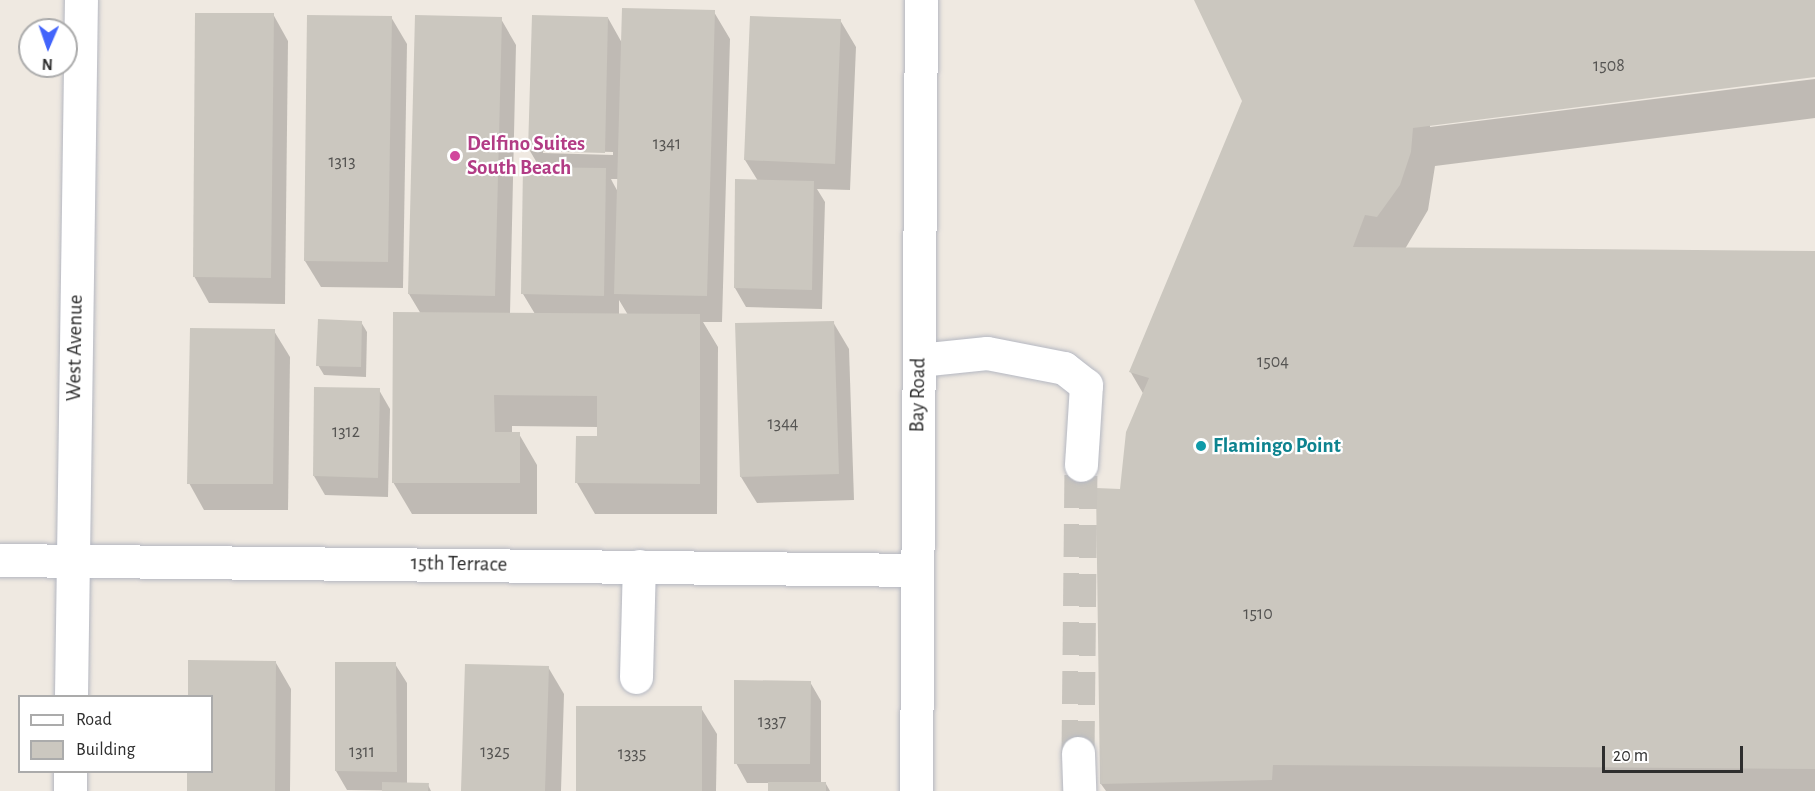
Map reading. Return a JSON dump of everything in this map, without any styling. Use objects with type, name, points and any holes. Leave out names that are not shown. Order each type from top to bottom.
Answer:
[{"type":"street","name":"West Avenue","points":[[71,695],[71,560],[81,0]]},
{"type":"street","name":"Bay Road","points":[[916,791],[921,0]]},
{"type":"street","points":[[919,360],[987,353],[1065,368],[1086,385],[1081,465]]},
{"type":"street","name":"15th Terrace","points":[[0,560],[917,570]]},
{"type":"street","points":[[636,677],[639,566]]},
{"type":"street","points":[[1078,753],[1079,791]]},
{"type":"street","points":[[70,773],[70,791]]},
{"type":"building","points":[[1194,0],[1815,0],[1815,77],[1413,128],[1411,152],[1400,185],[1377,217],[1365,215],[1353,247],[1815,251],[1815,769],[1273,765],[1272,780],[1100,784],[1096,488],[1120,489],[1126,432],[1149,378],[1129,372],[1242,101]]},
{"type":"building","points":[[622,8],[715,10],[707,296],[614,294]]},
{"type":"building","points":[[195,13],[274,13],[271,278],[193,277]]},
{"type":"building","points":[[307,15],[392,16],[388,262],[304,261]]},
{"type":"building","name":"Delfino Suites South Beach","points":[[415,15],[502,17],[495,296],[408,294]]},
{"type":"building","points":[[532,15],[608,17],[605,153],[528,151]]},
{"type":"building","points":[[750,16],[841,19],[835,164],[744,160]]},
{"type":"building","points":[[523,167],[606,168],[604,296],[521,294]]},
{"type":"building","points":[[735,179],[814,181],[812,290],[734,288]]},
{"type":"building","points":[[393,312],[700,314],[700,484],[575,483],[576,436],[597,436],[597,396],[494,395],[495,432],[520,432],[520,483],[392,483]]},
{"type":"building","points":[[318,319],[362,321],[361,367],[316,366]]},
{"type":"building","points":[[834,321],[839,474],[740,477],[735,323]]},
{"type":"building","points":[[190,328],[275,329],[273,484],[187,484]]},
{"type":"building","points":[[314,387],[380,388],[378,478],[313,476]]},
{"type":"building","points":[[188,660],[276,661],[275,791],[187,791],[187,773],[213,773],[213,695],[188,695]]},
{"type":"building","points":[[335,662],[396,662],[397,772],[335,771]]},
{"type":"building","points":[[465,664],[549,666],[545,791],[461,791]]},
{"type":"building","points":[[734,680],[811,681],[810,764],[734,764]]},
{"type":"building","points":[[576,706],[702,706],[702,791],[576,791]]},
{"type":"building","points":[[382,782],[429,783],[428,791],[382,791]]},
{"type":"building","points":[[768,782],[826,782],[826,791],[768,791]]},
{"type":"tunnel","points":[[1078,753],[1081,465]]},
{"type":"place","name":"Delfino Suites South Beach","points":[[455,156]]},
{"type":"place","name":"Flamingo Point","points":[[1201,446]]}]
